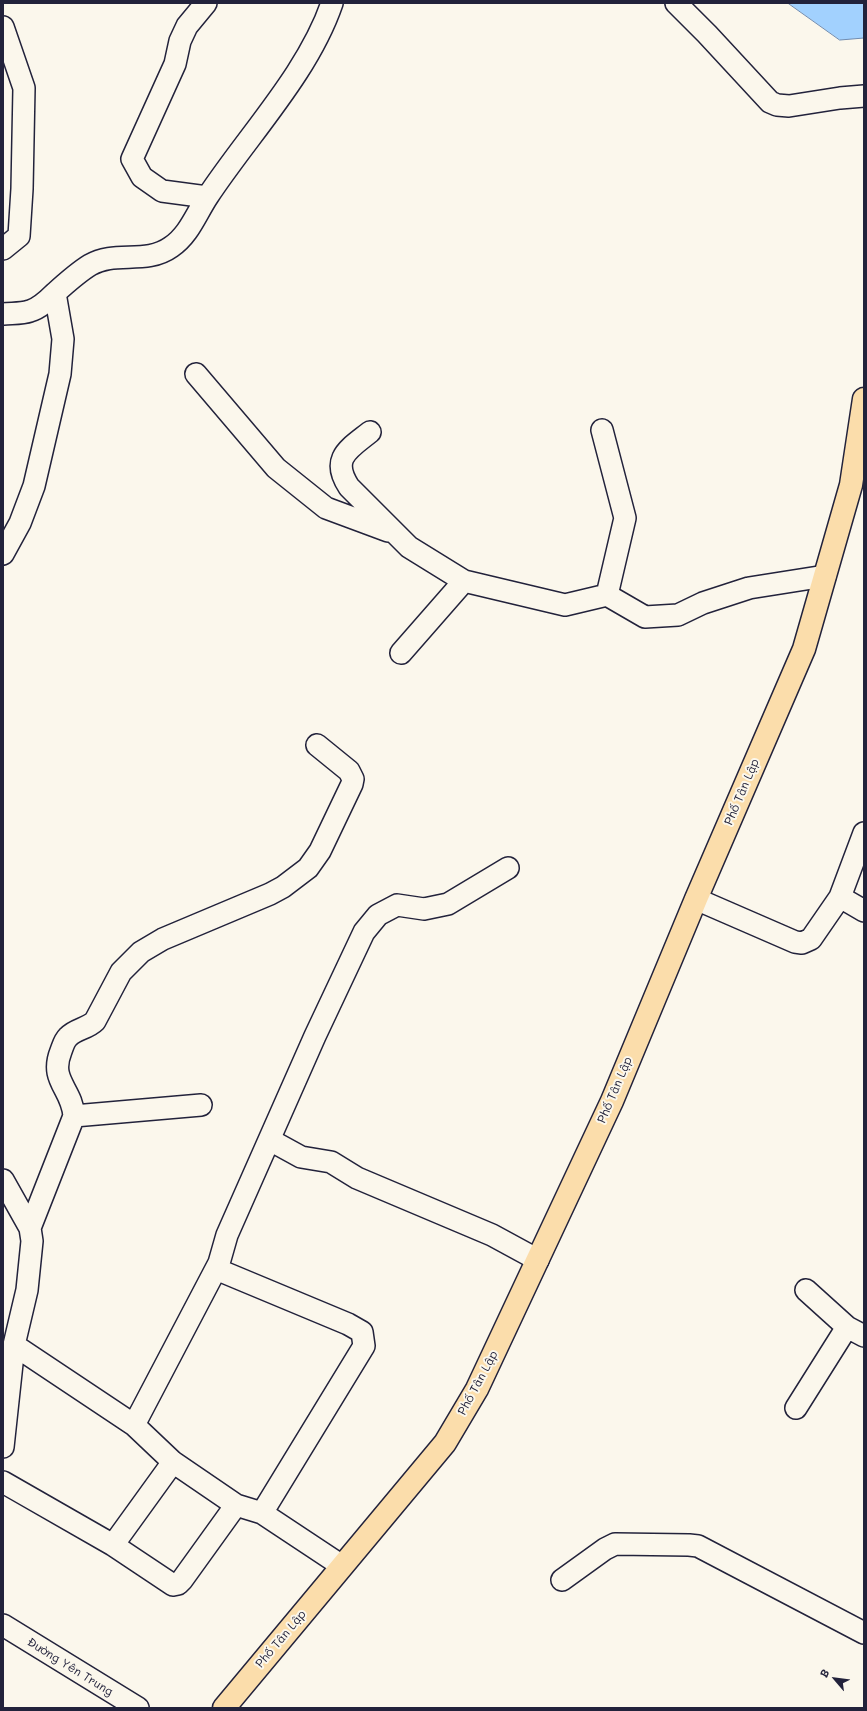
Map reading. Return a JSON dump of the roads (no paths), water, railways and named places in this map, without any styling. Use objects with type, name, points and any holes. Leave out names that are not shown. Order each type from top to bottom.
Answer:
[{"type":"main road","name":"Phố Tân Lập","points":[[224,1708],[445,1443],[478,1389],[612,1102],[696,899],[804,649],[851,485],[864,399]]},
{"type":"street","points":[[206,3],[187,26],[180,41],[175,64],[132,159],[142,177],[162,192],[207,197]]},
{"type":"street","points":[[3,314],[30,311],[38,308],[85,269],[99,261],[149,257],[171,248],[178,242],[191,227],[207,197],[296,72],[324,24],[332,3]]},
{"type":"street","points":[[676,3],[770,102],[777,105],[789,106],[864,96]]},
{"type":"street","points":[[3,27],[24,88],[22,189],[19,236],[3,249]]},
{"type":"street","points":[[3,554],[20,522],[34,486],[60,374],[63,339],[55,293]]},
{"type":"street","points":[[196,374],[276,468],[326,508],[394,533]]},
{"type":"street","points":[[602,430],[625,518],[607,595]]},
{"type":"street","points":[[370,432],[347,450],[342,458],[340,468],[342,477],[348,487],[409,547],[464,581],[565,605],[607,595],[645,617],[678,615],[716,598],[749,588],[825,576]]},
{"type":"street","points":[[401,653],[464,581]]},
{"type":"street","points":[[30,1228],[74,1116],[71,1100],[57,1073],[57,1060],[67,1038],[72,1034],[88,1027],[95,1021],[114,984],[131,961],[141,952],[163,939],[270,894],[297,877],[314,860],[349,791],[353,779],[349,771],[317,744]]},
{"type":"street","points":[[696,899],[795,942],[802,943],[811,939],[840,897],[864,833]]},
{"type":"street","points":[[134,1425],[216,1269],[227,1235],[315,1036],[364,932],[378,915],[397,905],[424,909],[448,904],[508,868]]},
{"type":"street","points":[[840,897],[864,912]]},
{"type":"street","points":[[74,1116],[201,1105]]},
{"type":"street","points":[[270,1140],[301,1157],[331,1162],[358,1178],[492,1236],[538,1260]]},
{"type":"street","points":[[3,1180],[30,1228],[32,1241],[27,1290],[14,1345],[3,1447]]},
{"type":"street","points":[[216,1269],[348,1324],[362,1332],[364,1346],[262,1513]]},
{"type":"street","points":[[796,1408],[856,1332],[806,1290]]},
{"type":"street","points":[[14,1345],[134,1425],[173,1462],[236,1505],[262,1513],[342,1566]]},
{"type":"street","points":[[113,1545],[173,1462]]},
{"type":"street","points":[[3,1482],[113,1545],[173,1585],[178,1584],[236,1505]]},
{"type":"street","points":[[562,1580],[605,1549],[615,1544],[698,1546],[864,1633]]},
{"type":"street","name":"Đường Yên Trung","points":[[3,1625],[138,1708]]},
{"type":"water","points":[[788,3],[864,3],[864,38],[840,40]]}]
